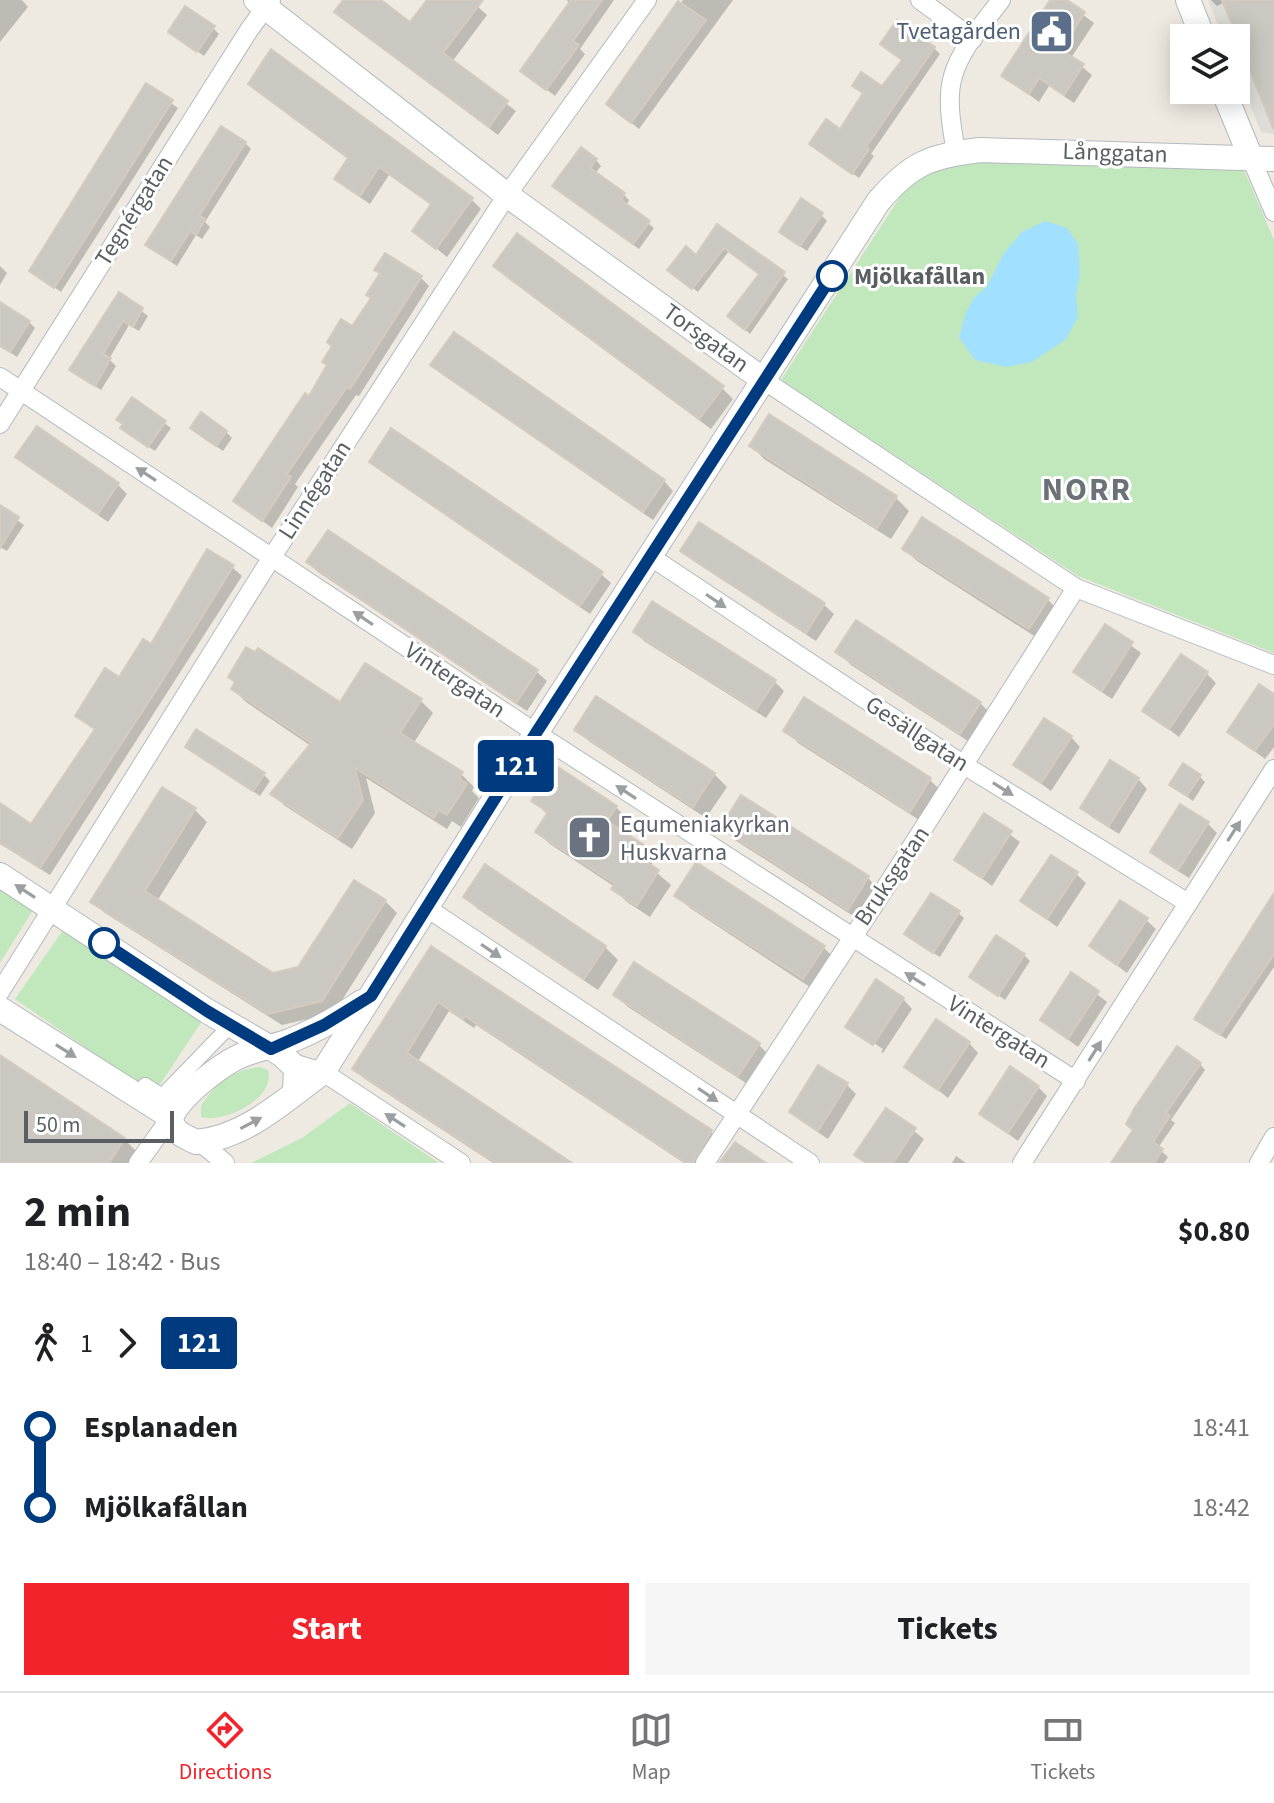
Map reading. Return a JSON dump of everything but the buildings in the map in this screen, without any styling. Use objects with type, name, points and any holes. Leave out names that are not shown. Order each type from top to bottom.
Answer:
[{"type":"street","name":"Linnégatan","points":[[0,992],[272,557],[507,195],[647,0]]},
{"type":"street","points":[[920,0],[973,39]]},
{"type":"street","points":[[956,153],[950,102],[952,77],[973,39],[1001,0]]},
{"type":"street","points":[[1188,0],[1197,24]]},
{"type":"street","name":"Torsgatan","points":[[264,2],[507,195],[765,381],[1076,588],[1274,665]]},
{"type":"street","name":"Tegnérgatan","points":[[0,424],[264,2]]},
{"type":"street","points":[[1231,104],[1263,158],[1274,212]]},
{"type":"street","name":"Långgatan","points":[[323,1072],[536,733],[878,202],[904,175],[934,157],[1004,150],[1263,158]]},
{"type":"street","name":"Vintergatan","points":[[0,377],[536,733],[1076,1081]]},
{"type":"street","name":"Gesällgatan","points":[[651,557],[964,765],[1188,903]]},
{"type":"street","name":"Bruksgatan","points":[[705,1163],[1076,588]]},
{"type":"street","points":[[1022,1163],[1274,769]]},
{"type":"street","points":[[0,875],[207,1011],[293,1063],[323,1072],[461,1163]]},
{"type":"street","points":[[427,908],[810,1163]]},
{"type":"street","points":[[138,1163],[179,1106],[210,1075],[248,1052],[271,1049],[324,1025],[371,996]]},
{"type":"street","points":[[0,1009],[171,1117],[174,1129],[225,1163]]},
{"type":"street","points":[[145,1085],[162,1096],[223,1033]]},
{"type":"street","points":[[293,1063],[297,1081],[295,1092]]},
{"type":"street","points":[[151,1144],[195,1141],[241,1128],[281,1106],[323,1072]]},
{"type":"street","points":[[1259,1163],[1274,1137]]},
{"type":"shaded area","points":[[1208,0],[1274,0],[1274,134],[1261,132],[1250,104],[1250,24],[1217,24]]},
{"type":"green space","name":"Mjölkafållan","points":[[965,156],[1242,165],[1274,240],[1274,653],[1078,576],[781,380],[902,194],[914,182]]},
{"type":"green space","points":[[0,889],[33,910],[0,963]]},
{"type":"green space","points":[[64,929],[204,1018],[157,1089],[138,1084],[15,999]]},
{"type":"green space","points":[[260,1067],[268,1070],[268,1080],[257,1099],[223,1117],[201,1117],[201,1106],[219,1085],[233,1074]]},
{"type":"green space","points":[[350,1103],[439,1163],[251,1163],[302,1138]]},
{"type":"water","points":[[1045,221],[1067,228],[1078,244],[1078,317],[1066,339],[1032,362],[1006,367],[975,360],[959,337],[973,299],[987,286],[1004,253],[1022,232]]},
{"type":"bus line","name":"121","points":[[104,943],[271,1049],[347,1013],[371,996],[536,733],[832,276]]},
{"type":"place","name":"Tvetagården","points":[[1052,31]]},
{"type":"place","name":"Mjölkafållan","points":[[832,276]]},
{"type":"place","name":"Equmeniakyrkan Huskvarna","points":[[589,838]]},
{"type":"district","name":"NORR","points":[[1087,490]]}]
